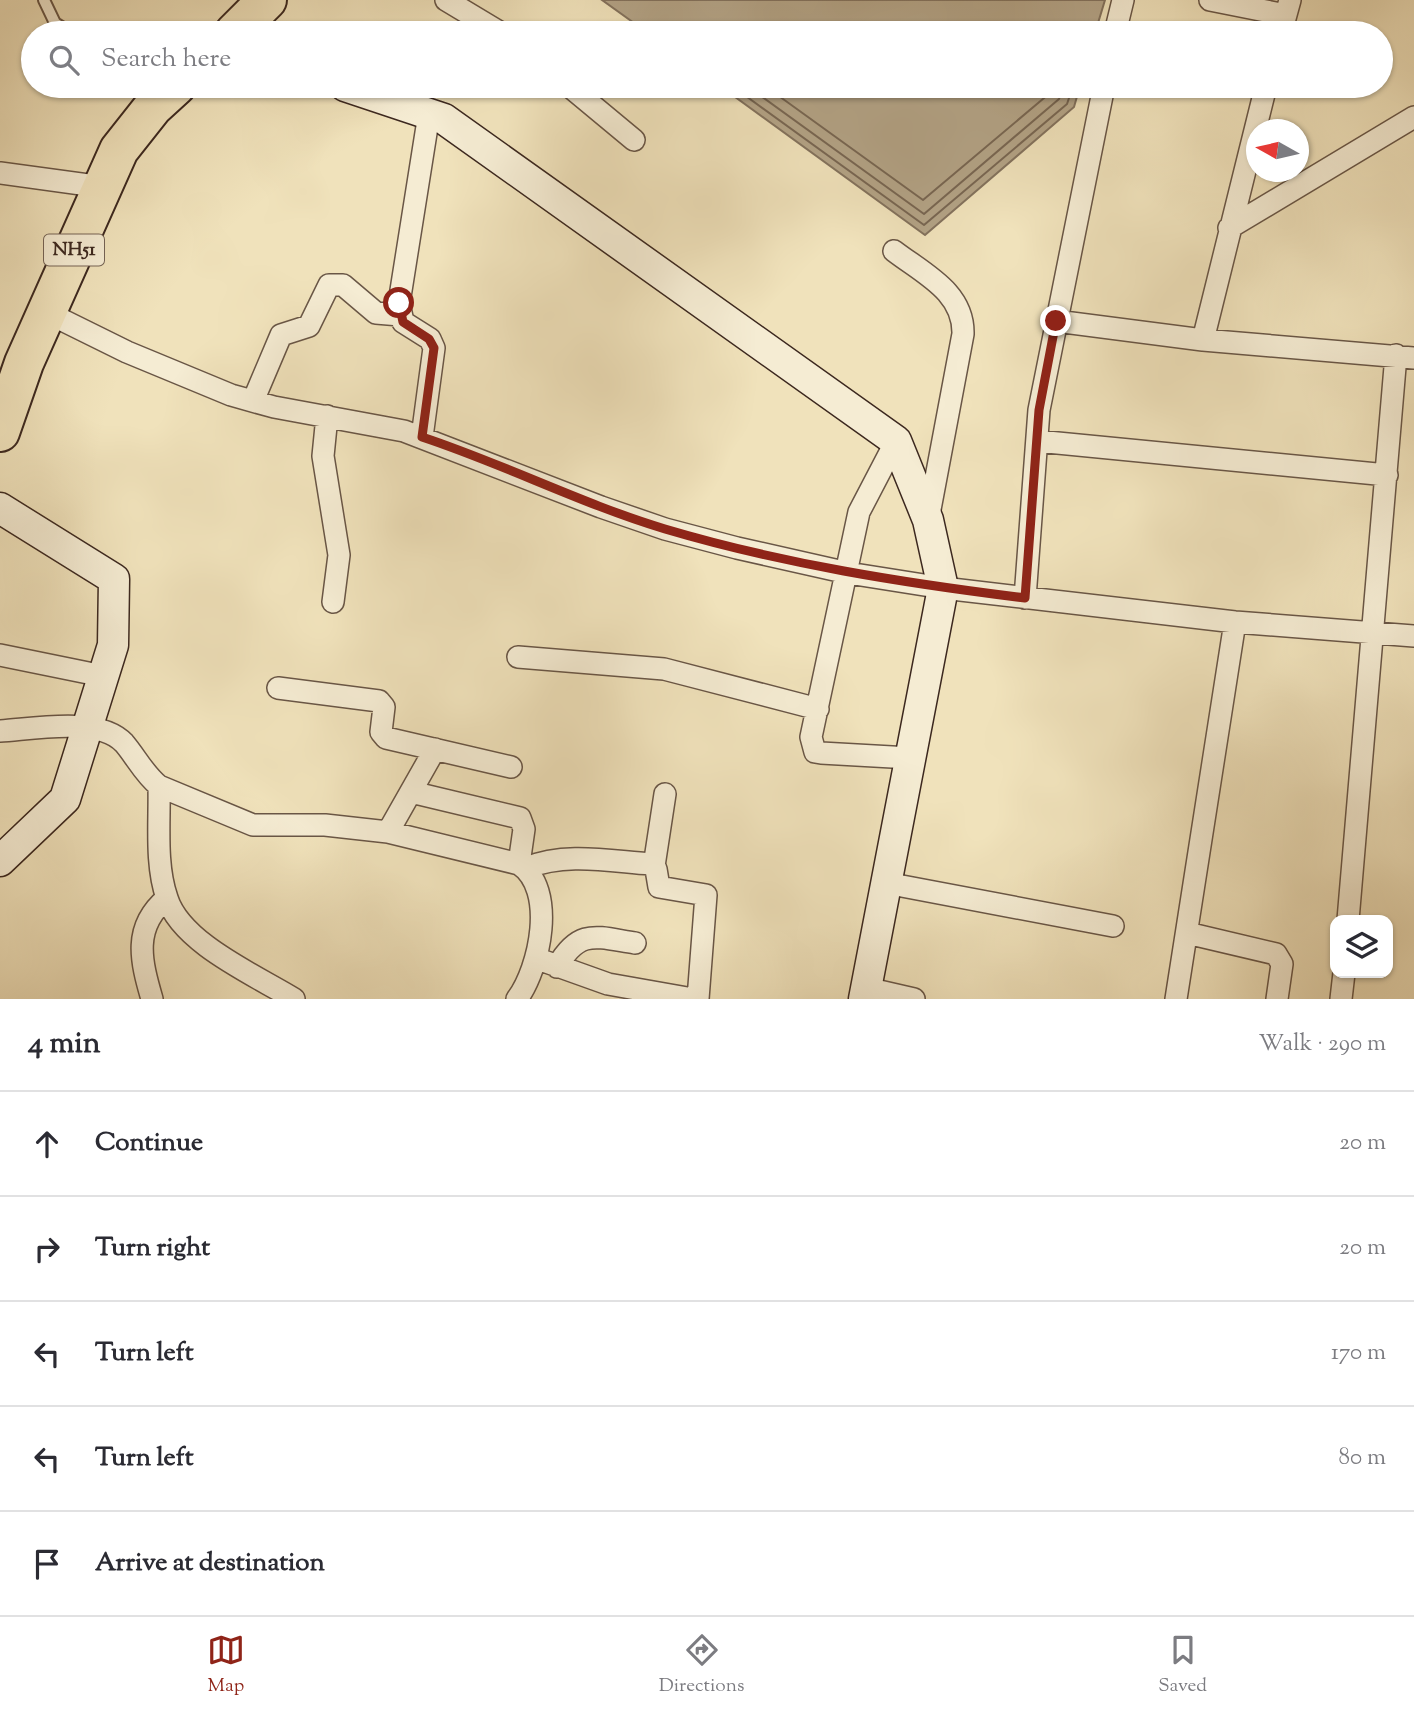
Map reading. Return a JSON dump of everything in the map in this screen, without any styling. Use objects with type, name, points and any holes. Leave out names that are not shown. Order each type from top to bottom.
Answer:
[{"type":"highway","points":[[246,21],[267,0]]},
{"type":"highway","name":"NH51","points":[[0,432],[24,363],[119,150],[163,98]]},
{"type":"street","points":[[446,0],[481,21]]},
{"type":"street","points":[[1118,21],[1122,0]]},
{"type":"street","points":[[1210,0],[1286,16]]},
{"type":"street","points":[[381,98],[444,119],[896,441],[928,520],[943,588],[865,994],[914,999]]},
{"type":"street","points":[[583,98],[634,140]]},
{"type":"street","points":[[1025,598],[1039,410],[1102,98]]},
{"type":"street","points":[[1203,340],[1263,98]]},
{"type":"street","points":[[422,437],[434,348],[429,339],[403,322],[400,315],[429,114]]},
{"type":"street","points":[[1229,228],[1414,117]]},
{"type":"street","points":[[0,173],[103,187]]},
{"type":"street","points":[[894,251],[947,290],[963,318],[963,334],[928,520]]},
{"type":"street","points":[[253,401],[282,335],[309,326],[329,285],[343,285],[376,313],[400,315]]},
{"type":"street","points":[[46,312],[127,352],[253,401],[422,437],[665,529],[848,573],[943,588],[1236,622],[1414,636]]},
{"type":"street","points":[[1056,321],[1203,340],[1405,356],[1387,475],[1349,915]]},
{"type":"street","points":[[327,416],[323,456],[339,555],[333,602]]},
{"type":"street","points":[[896,441],[859,512],[811,737],[815,752],[910,758]]},
{"type":"street","points":[[1037,441],[1387,475]]},
{"type":"street","points":[[0,508],[114,579],[113,645],[65,799],[0,861]]},
{"type":"street","points":[[1176,999],[1236,622]]},
{"type":"street","points":[[0,655],[103,676]]},
{"type":"street","points":[[518,657],[664,669],[818,709]]},
{"type":"street","points":[[278,688],[379,701],[384,708],[383,736],[511,767]]},
{"type":"street","points":[[0,731],[88,726],[123,743],[149,778],[159,786],[253,825],[325,825],[388,832],[523,866],[565,858],[654,866]]},
{"type":"street","points":[[388,832],[435,749]]},
{"type":"street","points":[[159,786],[162,869],[167,898],[179,922],[202,943],[294,999]]},
{"type":"street","points":[[411,792],[520,818],[524,830],[523,866],[535,884],[548,963]]},
{"type":"street","points":[[548,963],[608,985],[695,999],[706,895],[659,887],[654,866],[664,794]]},
{"type":"street","points":[[886,883],[1113,926]]},
{"type":"street","points":[[152,999],[142,963],[141,942],[152,915],[167,898]]},
{"type":"street","points":[[1186,933],[1276,954],[1282,964],[1277,999]]},
{"type":"street","points":[[522,997],[530,981],[572,944],[589,938],[635,943]]},
{"type":"street","points":[[1341,999],[1343,978]]},
{"type":"lane","points":[[44,0],[54,21]]},
{"type":"water","points":[[602,0],[1105,0],[1099,21],[631,21]]},
{"type":"water","points":[[737,98],[1077,98],[1074,107],[925,235]]},
{"type":"route","points":[[399,303],[403,322],[429,339],[434,348],[422,437],[601,508],[665,529],[848,573],[1025,598],[1039,410],[1056,321]]}]
